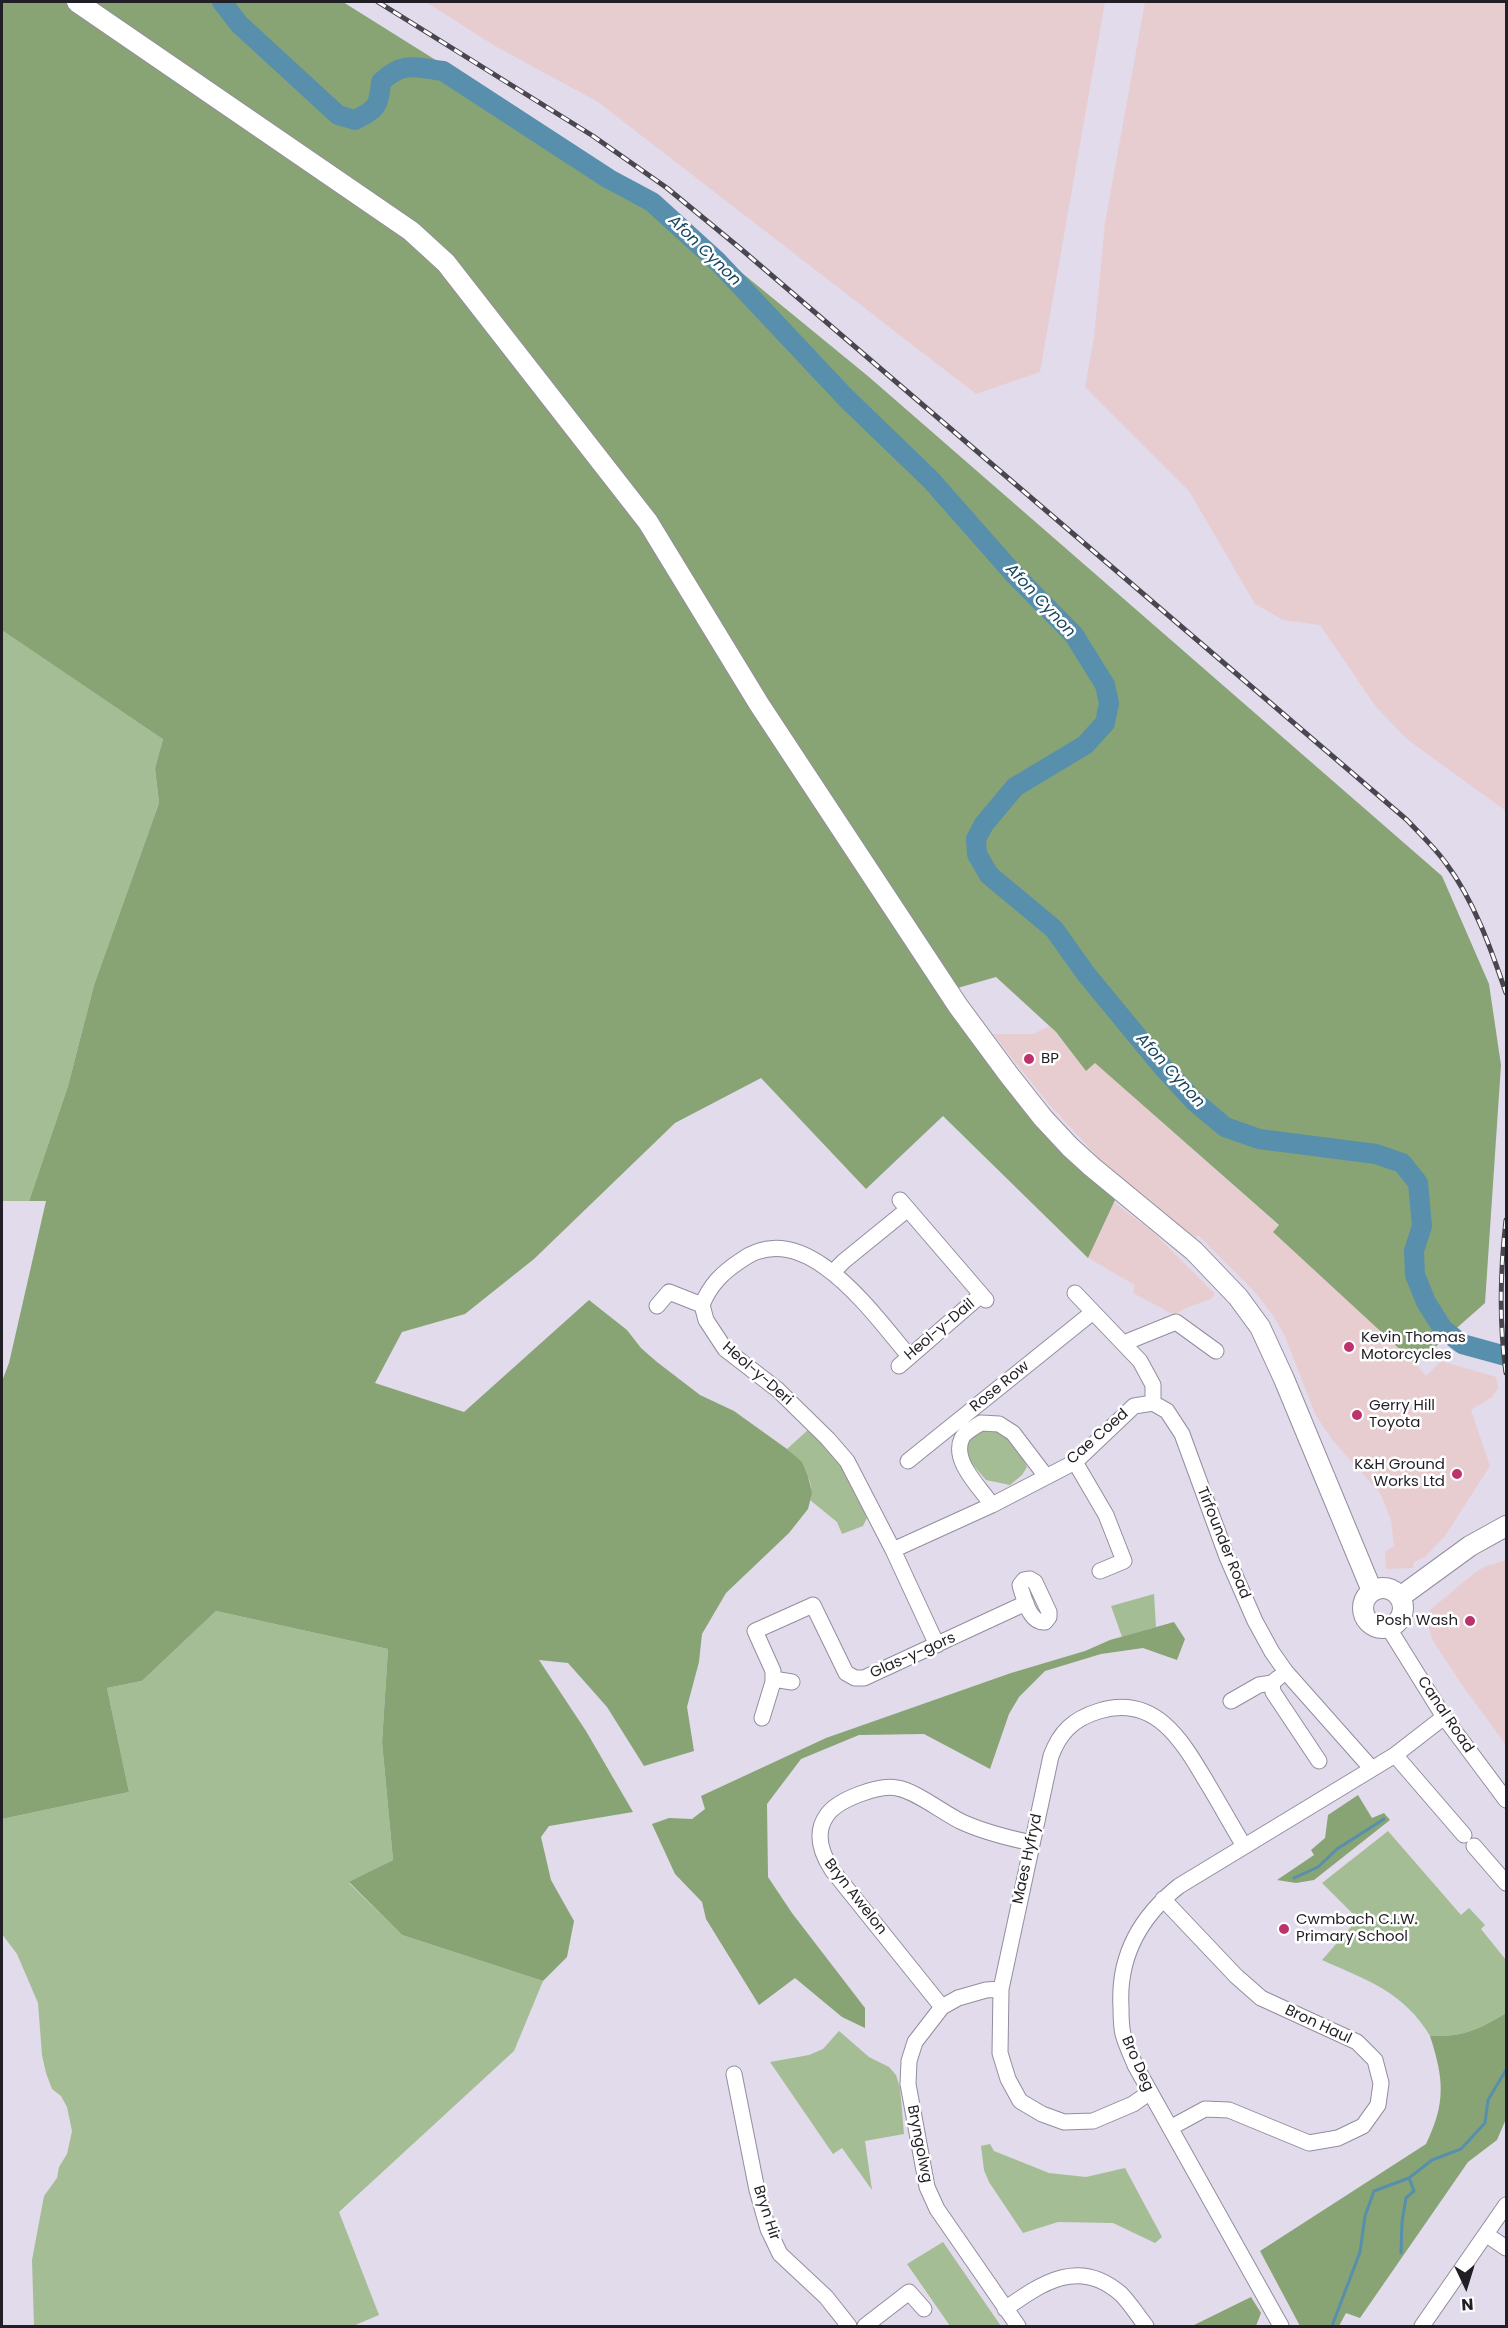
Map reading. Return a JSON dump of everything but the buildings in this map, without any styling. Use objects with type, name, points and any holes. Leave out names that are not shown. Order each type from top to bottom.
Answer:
[{"type":"main road","points":[[77,2],[411,231],[446,263],[648,522],[759,704],[958,1006],[1009,1075],[1042,1118],[1092,1167],[1194,1251],[1238,1297],[1260,1327],[1372,1591]]},
{"type":"main road","points":[[1400,1597],[1470,1546],[1506,1526]]},
{"type":"main road","points":[[1378,1588],[1390,1589],[1400,1597],[1402,1615],[1394,1624],[1388,1627],[1370,1623],[1364,1613],[1364,1600],[1372,1591],[1378,1588]]},
{"type":"street","name":"Heol-y-Dail","points":[[904,1205],[984,1298],[904,1361],[850,1289],[833,1272],[904,1205]]},
{"type":"street","points":[[657,1306],[669,1292],[702,1305],[716,1280],[744,1257],[759,1251],[775,1248],[789,1249],[833,1272]]},
{"type":"street","points":[[1075,1293],[1140,1361],[1153,1385],[1153,1403]]},
{"type":"street","name":"Heol-y-Deri","points":[[702,1305],[706,1320],[724,1349],[778,1390],[847,1461],[893,1550],[936,1646]]},
{"type":"street","name":"Rose Row","points":[[908,1461],[1093,1312]]},
{"type":"street","points":[[1124,1344],[1176,1322],[1216,1351]]},
{"type":"street","name":"Cae Coed","points":[[893,1550],[1075,1462],[1134,1406],[1153,1403]]},
{"type":"street","name":"Tirfounder Road","points":[[1153,1403],[1167,1411],[1182,1434],[1227,1557],[1255,1621],[1286,1672],[1372,1768]]},
{"type":"street","points":[[992,1504],[963,1464],[959,1452],[963,1436],[981,1423],[999,1424],[1013,1433],[1045,1475]]},
{"type":"street","points":[[1075,1462],[1106,1515],[1124,1561],[1100,1571]]},
{"type":"street","name":"Glas-y-gors","points":[[773,1679],[772,1671],[755,1631],[813,1605],[846,1672],[855,1678],[864,1678],[1026,1603]]},
{"type":"street","name":"Canal Road","points":[[1388,1627],[1444,1717],[1506,1800]]},
{"type":"street","points":[[1231,1701],[1259,1685],[1272,1683],[1286,1672]]},
{"type":"street","points":[[762,1718],[773,1679],[792,1682]]},
{"type":"street","points":[[1272,1683],[1273,1692],[1319,1761]]},
{"type":"street","name":"Maes Hyfryd","points":[[1150,2092],[1133,2104],[1093,2121],[1064,2122],[1042,2114],[1020,2101],[1008,2079],[1000,2053],[1001,1989],[1051,1756],[1058,1737],[1090,1713],[1113,1707],[1141,1709],[1163,1721],[1186,1746],[1244,1846]]},
{"type":"street","name":"Bro Deg","points":[[1281,2326],[1135,2065],[1122,2033],[1120,1992],[1125,1962],[1134,1936],[1163,1899],[1244,1846],[1395,1755],[1444,1717]]},
{"type":"street","points":[[1395,1755],[1506,1883]]},
{"type":"street","name":"Bryn Awelon","points":[[942,2007],[832,1870],[822,1853],[820,1834],[823,1820],[833,1807],[876,1788],[897,1788],[962,1822],[997,1835],[1032,1843]]},
{"type":"street","name":"Bron Haul","points":[[1163,1899],[1236,1977],[1261,1998],[1357,2042],[1375,2060],[1381,2083],[1378,2105],[1363,2126],[1338,2138],[1309,2143],[1229,2110],[1205,2109],[1170,2128]]},
{"type":"street","name":"Bryngolwg","points":[[1001,1989],[967,1995],[942,2007],[915,2042],[909,2061],[908,2084],[927,2187],[937,2209],[1018,2326]]},
{"type":"street","name":"Bryn Hir","points":[[734,2074],[757,2189],[768,2229],[780,2254],[826,2297],[849,2326]]},
{"type":"street","points":[[1422,2326],[1506,2205]]},
{"type":"street","points":[[1487,2235],[1506,2248]]},
{"type":"street","points":[[1005,2309],[1037,2286],[1055,2278],[1079,2275],[1103,2282],[1121,2295],[1146,2326]]},
{"type":"street","points":[[865,2326],[909,2292],[924,2309]]},
{"type":"shaded area","points":[[426,2],[1105,2],[1040,372],[976,394],[598,102],[495,46]]},
{"type":"shaded area","points":[[1145,2],[1506,2],[1506,811],[1408,740],[1376,707],[1320,625],[1283,620],[1255,604],[1189,491],[1085,387],[1094,338],[1105,223]]},
{"type":"shaded area","points":[[1050,1026],[1087,1070],[1095,1062],[1279,1226],[1274,1232],[1416,1364],[1426,1376],[1441,1361],[1496,1377],[1498,1388],[1492,1397],[1471,1410],[1490,1466],[1445,1536],[1425,1557],[1414,1562],[1413,1568],[1386,1569],[1385,1552],[1394,1546],[1391,1520],[1380,1493],[1334,1442],[1316,1416],[1284,1334],[1272,1314],[1253,1290],[1198,1235],[1196,1238],[1105,1165],[1048,1103],[993,1034],[1033,1034]]},
{"type":"shaded area","points":[[1114,1202],[1155,1234],[1215,1294],[1211,1299],[1174,1315],[1133,1293],[1135,1285],[1088,1258]]},
{"type":"shaded area","points":[[1506,1560],[1506,1745],[1433,1641],[1426,1621],[1430,1610],[1473,1574],[1484,1567]]},
{"type":"green space","points":[[2,2],[343,2],[616,173],[653,200],[869,377],[1442,876],[1489,984],[1501,1065],[1485,1303],[1416,1364],[1273,1232],[1279,1225],[1095,1063],[1086,1071],[1056,1032],[996,977],[940,993],[1086,1171],[1115,1200],[1088,1258],[943,1116],[866,1189],[761,1078],[675,1123],[534,1259],[465,1314],[402,1332],[375,1383],[464,1412],[589,1300],[627,1330],[641,1348],[657,1362],[700,1395],[734,1411],[787,1449],[802,1462],[812,1493],[808,1509],[789,1533],[726,1593],[702,1634],[699,1662],[687,1707],[694,1751],[644,1766],[607,1707],[568,1663],[539,1660],[586,1731],[633,1812],[549,1826],[541,1837],[551,1880],[574,1921],[567,1957],[543,1981],[402,1935],[349,1882],[393,1860],[382,1742],[388,1649],[216,1611],[142,1681],[107,1688],[129,1792],[2,1819],[2,1381],[9,1363],[46,1201],[29,1201],[68,1086],[94,985],[159,803],[155,768],[163,739],[2,630]]},
{"type":"green space","points":[[2,572],[163,739],[155,768],[159,803],[94,985],[68,1086],[29,1201],[2,1201]]},
{"type":"green space","points":[[809,1429],[841,1465],[867,1518],[863,1526],[842,1534],[837,1522],[810,1500],[809,1478],[798,1460],[787,1449]]},
{"type":"green space","points":[[985,1429],[1000,1432],[1011,1440],[1027,1467],[1022,1475],[1010,1485],[986,1480],[967,1458],[966,1446],[972,1435]]},
{"type":"green space","points":[[1154,1594],[1156,1627],[1122,1637],[1111,1606]]},
{"type":"green space","points":[[216,1611],[388,1649],[382,1742],[393,1860],[349,1883],[402,1935],[543,1981],[514,2051],[339,2212],[379,2315],[353,2326],[34,2326],[32,2260],[44,2196],[57,2178],[59,2167],[67,2154],[72,2131],[67,2107],[61,2096],[52,2089],[46,2073],[42,2055],[38,2003],[17,1954],[2,1934],[2,1819],[129,1792],[107,1688],[142,1681]]},
{"type":"green space","points":[[1174,1622],[1185,1639],[1177,1660],[1143,1648],[1101,1654],[1045,1671],[1019,1697],[1009,1714],[990,1769],[924,1734],[859,1735],[801,1759],[767,1804],[768,1877],[792,1913],[865,2008],[865,2028],[842,2017],[795,1978],[759,2005],[706,1919],[702,1902],[675,1874],[652,1824],[669,1818],[692,1819],[705,1809],[701,1796],[826,1738],[1011,1673],[1085,1651],[1110,1640]]},
{"type":"green space","points":[[1358,1795],[1372,1818],[1384,1813],[1390,1820],[1314,1880],[1296,1883],[1277,1880],[1314,1855],[1311,1850],[1325,1838],[1328,1815]]},
{"type":"green space","points":[[1388,1831],[1461,1915],[1469,1908],[1485,1925],[1481,1929],[1506,1960],[1506,2013],[1487,2024],[1461,2034],[1430,2036],[1420,2021],[1396,1998],[1369,1981],[1322,1960],[1358,1919],[1322,1883]]},
{"type":"green space","points":[[1506,2013],[1506,2119],[1497,2140],[1468,2162],[1360,2318],[1346,2313],[1339,2326],[1300,2326],[1260,2251],[1426,2144],[1437,2116],[1441,2091],[1438,2065],[1430,2036],[1461,2034],[1487,2024]]},
{"type":"green space","points":[[839,2031],[869,2057],[889,2067],[896,2075],[900,2088],[904,2134],[865,2141],[872,2190],[842,2148],[833,2154],[770,2062],[809,2055],[823,2049]]},
{"type":"green space","points":[[990,2144],[994,2151],[1049,2173],[1086,2177],[1125,2168],[1162,2237],[1155,2243],[1113,2223],[1058,2222],[1023,2233],[989,2182],[984,2170],[981,2146]]},
{"type":"green space","points":[[943,2242],[1001,2326],[950,2326],[907,2264]]},
{"type":"green space","points":[[1251,2297],[1261,2313],[1256,2326],[1192,2326]]},
{"type":"waterway","name":"Afon Cynon","points":[[222,2],[239,24],[338,115],[355,120],[368,113],[378,102],[381,82],[403,68],[443,71],[609,179],[652,202],[718,262],[846,398],[931,480],[1013,573],[1074,635],[1105,685],[1109,703],[1105,723],[1085,745],[1015,787],[984,824],[976,839],[977,854],[989,875],[1054,929],[1086,974],[1161,1065],[1194,1101],[1225,1127],[1259,1139],[1376,1154],[1402,1163],[1418,1183],[1422,1226],[1414,1251],[1415,1275],[1426,1302],[1443,1329],[1462,1344],[1506,1356]]},
{"type":"waterway","points":[[1294,1878],[1318,1867],[1337,1849],[1384,1819]]},
{"type":"waterway","points":[[1332,2326],[1360,2252],[1365,2216],[1374,2191],[1409,2178],[1432,2160],[1461,2149],[1485,2123],[1488,2100],[1506,2070]]},
{"type":"waterway","points":[[1401,2253],[1402,2222],[1406,2198],[1414,2191],[1409,2178]]},
{"type":"railway","points":[[378,2],[593,136],[667,188],[1407,820],[1441,856],[1465,892],[1488,942],[1506,993]]},
{"type":"railway","points":[[1506,1220],[1501,1297],[1506,1373]]},
{"type":"place","name":"BP","points":[[1029,1059]]},
{"type":"place","name":"Kevin Thomas Motorcycles","points":[[1349,1347]]},
{"type":"place","name":"Gerry Hill Toyota","points":[[1357,1415]]},
{"type":"place","name":"K&H Ground Works Ltd","points":[[1457,1474]]},
{"type":"place","name":"Posh Wash","points":[[1470,1621]]},
{"type":"place","name":"Cwmbach C.I.W. Primary School","points":[[1284,1929]]}]
